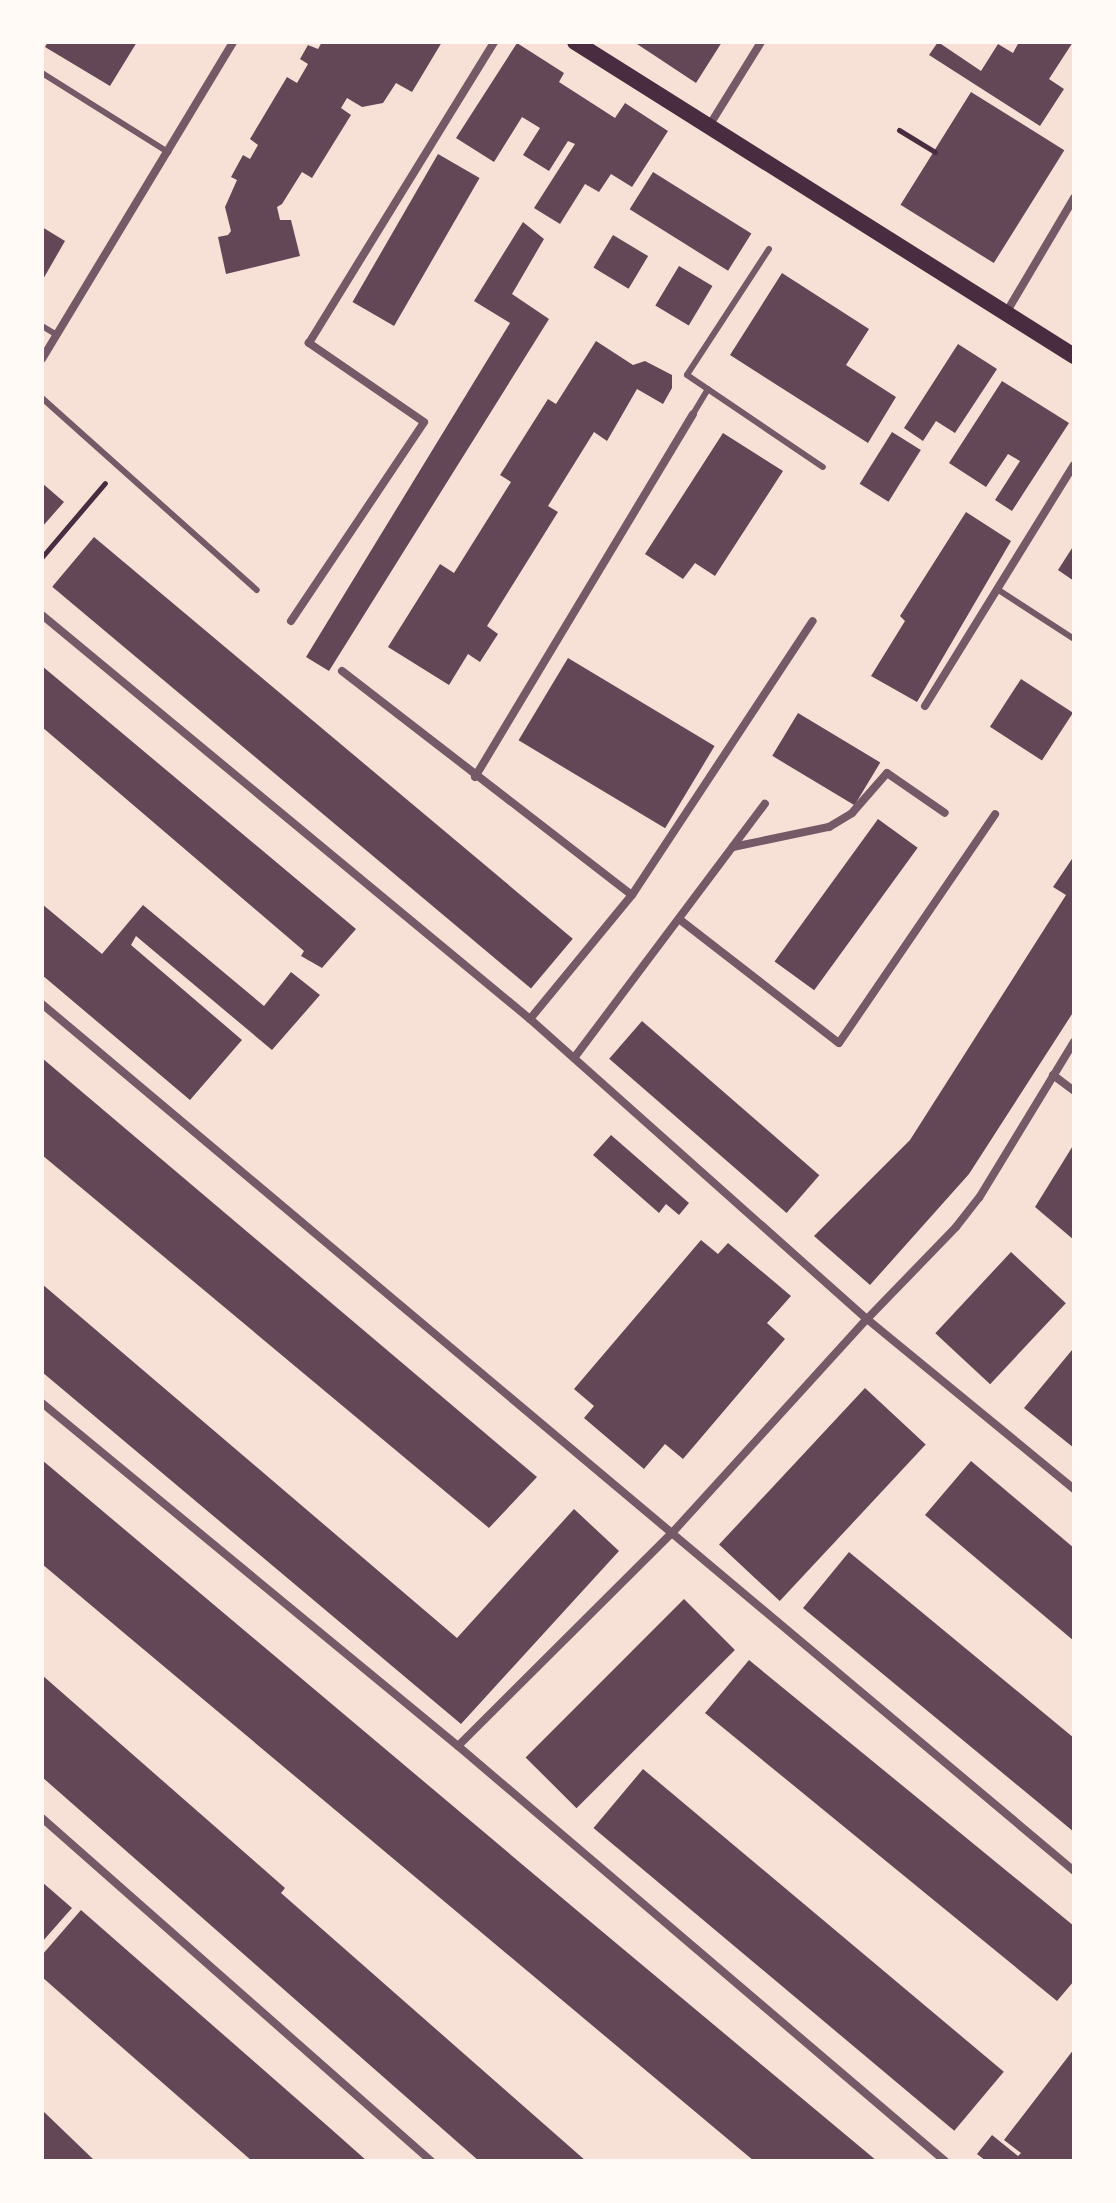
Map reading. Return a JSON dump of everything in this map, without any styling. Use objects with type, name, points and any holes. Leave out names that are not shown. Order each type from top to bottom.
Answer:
[{"type":"main road","points":[[575,42],[1074,356]]},
{"type":"street","points":[[42,359],[233,42]]},
{"type":"street","points":[[291,621],[424,422],[309,343],[494,42]]},
{"type":"street","points":[[709,126],[761,42]]},
{"type":"street","points":[[1005,314],[1074,198]]},
{"type":"street","points":[[475,777],[693,414]]},
{"type":"street","points":[[925,706],[1074,465]]},
{"type":"street","points":[[42,615],[530,1019],[867,1319],[1074,1489]]},
{"type":"street","points":[[530,1019],[632,895],[813,621]]},
{"type":"street","points":[[342,671],[475,777],[632,895]]},
{"type":"street","points":[[732,848],[829,827],[852,813],[887,773],[945,813]]},
{"type":"street","points":[[574,1058],[765,804]]},
{"type":"street","points":[[679,919],[839,1043],[995,814]]},
{"type":"street","points":[[42,1004],[1074,1871]]},
{"type":"street","points":[[458,1746],[672,1533],[867,1319],[956,1227],[979,1198],[1074,1042]]},
{"type":"street","points":[[1053,1075],[1074,1091]]},
{"type":"street","points":[[42,1403],[458,1746],[945,2161]]},
{"type":"street","points":[[42,1818],[431,2161]]},
{"type":"lane","points":[[42,73],[169,152]]},
{"type":"lane","points":[[769,249],[687,375],[823,467]]},
{"type":"lane","points":[[42,326],[57,335]]},
{"type":"lane","points":[[693,414],[708,389]]},
{"type":"lane","points":[[42,398],[257,590]]},
{"type":"lane","points":[[997,589],[1074,639]]},
{"type":"path","points":[[899,130],[935,152]]},
{"type":"path","points":[[42,557],[119,467]]},
{"type":"building","points":[[48,42],[137,42],[110,86],[45,47]]},
{"type":"building","points":[[322,42],[442,42],[412,92],[396,83],[383,103],[362,107],[347,98],[341,108],[351,115],[312,178],[302,172],[277,207],[280,220],[291,220],[300,256],[226,274],[218,237],[231,231],[225,207],[237,180],[231,177],[243,155],[250,159],[258,145],[250,139],[287,77],[297,83],[308,64],[300,59],[308,45],[318,49]]},
{"type":"building","points":[[634,42],[722,42],[696,83]]},
{"type":"building","points":[[938,42],[981,71],[998,44],[1013,53],[1019,42],[1073,42],[1049,79],[1064,89],[1040,126],[929,55]]},
{"type":"building","points":[[517,43],[564,73],[559,82],[615,118],[625,103],[668,131],[632,187],[611,174],[599,192],[585,184],[560,224],[534,208],[575,144],[568,141],[549,171],[523,155],[540,128],[522,117],[494,162],[456,138]]},
{"type":"building","points":[[971,92],[1064,150],[994,263],[901,205]]},
{"type":"building","points":[[438,154],[480,178],[394,326],[352,302]]},
{"type":"building","points":[[653,172],[751,233],[728,271],[630,209]]},
{"type":"building","points":[[523,222],[544,239],[512,294],[549,319],[329,671],[306,657],[510,323],[474,301]]},
{"type":"building","points":[[42,227],[65,241],[42,281]]},
{"type":"building","points":[[613,235],[648,256],[629,289],[593,268]]},
{"type":"building","points":[[679,266],[712,286],[689,326],[655,305]]},
{"type":"building","points":[[782,273],[869,329],[846,365],[896,397],[868,443],[730,355]]},
{"type":"building","points":[[596,341],[633,365],[645,361],[672,375],[672,388],[663,404],[637,389],[607,441],[594,432],[548,506],[558,512],[487,626],[498,634],[480,662],[468,654],[449,685],[388,647],[440,564],[454,573],[511,482],[500,475],[548,399],[556,404]]},
{"type":"building","points":[[958,344],[997,369],[955,433],[936,421],[923,441],[904,428]]},
{"type":"building","points":[[1002,381],[1069,423],[1012,511],[995,500],[1020,461],[1008,454],[986,487],[949,463]]},
{"type":"building","points":[[892,432],[921,450],[889,502],[860,484]]},
{"type":"building","points":[[723,433],[783,471],[715,576],[695,563],[683,579],[645,554]]},
{"type":"building","points":[[42,483],[64,502],[42,527]]},
{"type":"building","points":[[966,512],[1011,541],[917,702],[871,676],[905,621],[900,616]]},
{"type":"building","points":[[94,537],[573,939],[531,989],[52,587]]},
{"type":"building","points":[[1074,545],[1074,581],[1058,570]]},
{"type":"building","points":[[568,658],[715,746],[665,828],[519,740]]},
{"type":"building","points":[[42,666],[356,929],[322,968],[301,956],[304,951],[42,727]]},
{"type":"building","points":[[1021,679],[1073,713],[1042,761],[990,727]]},
{"type":"building","points":[[798,713],[880,762],[855,805],[772,756]]},
{"type":"building","points":[[878,819],[918,848],[814,990],[775,961]]},
{"type":"building","points":[[1074,856],[1074,1011],[969,1174],[870,1285],[814,1236],[910,1140],[1066,895],[1053,887]]},
{"type":"building","points":[[42,904],[102,954],[143,905],[264,1006],[291,972],[320,995],[272,1050],[136,936],[131,945],[242,1040],[190,1100],[42,975]]},
{"type":"building","points":[[642,1021],[819,1175],[787,1213],[609,1059]]},
{"type":"building","points":[[42,1058],[537,1477],[489,1528],[42,1155]]},
{"type":"building","points":[[611,1135],[689,1203],[679,1215],[666,1204],[659,1213],[593,1155]]},
{"type":"building","points":[[1074,1144],[1074,1240],[1035,1207]]},
{"type":"building","points":[[701,1240],[718,1254],[728,1243],[791,1296],[767,1323],[785,1339],[683,1459],[665,1444],[644,1469],[584,1418],[594,1406],[574,1389]]},
{"type":"building","points":[[1011,1252],[1066,1303],[990,1384],[935,1333]]},
{"type":"building","points":[[42,1284],[457,1638],[574,1509],[619,1551],[461,1724],[42,1372]]},
{"type":"building","points":[[1074,1351],[1074,1448],[1024,1408]]},
{"type":"building","points":[[865,1388],[926,1445],[780,1601],[719,1545]]},
{"type":"building","points":[[42,1460],[877,2161],[754,2161],[130,1638],[42,1564]]},
{"type":"building","points":[[971,1461],[1074,1548],[1074,1641],[925,1515]]},
{"type":"building","points":[[849,1552],[1074,1738],[1074,1832],[803,1608]]},
{"type":"building","points":[[684,1599],[735,1650],[577,1808],[526,1757]]},
{"type":"building","points":[[749,1660],[1074,1926],[1074,1981],[1057,2001],[705,1713]]},
{"type":"building","points":[[42,1675],[285,1888],[281,1893],[586,2161],[479,2161],[42,1777]]},
{"type":"building","points":[[643,1769],[1004,2072],[954,2131],[594,1828]]},
{"type":"building","points":[[42,1882],[72,1908],[42,1942]]},
{"type":"building","points":[[81,1910],[367,2161],[252,2161],[93,2022],[42,1977],[42,1955]]},
{"type":"building","points":[[1074,2049],[1074,2161],[986,2161],[977,2154],[992,2135],[1018,2156],[1021,2153],[1004,2140]]},
{"type":"building","points":[[42,2110],[68,2135],[95,2161],[42,2161]]}]
